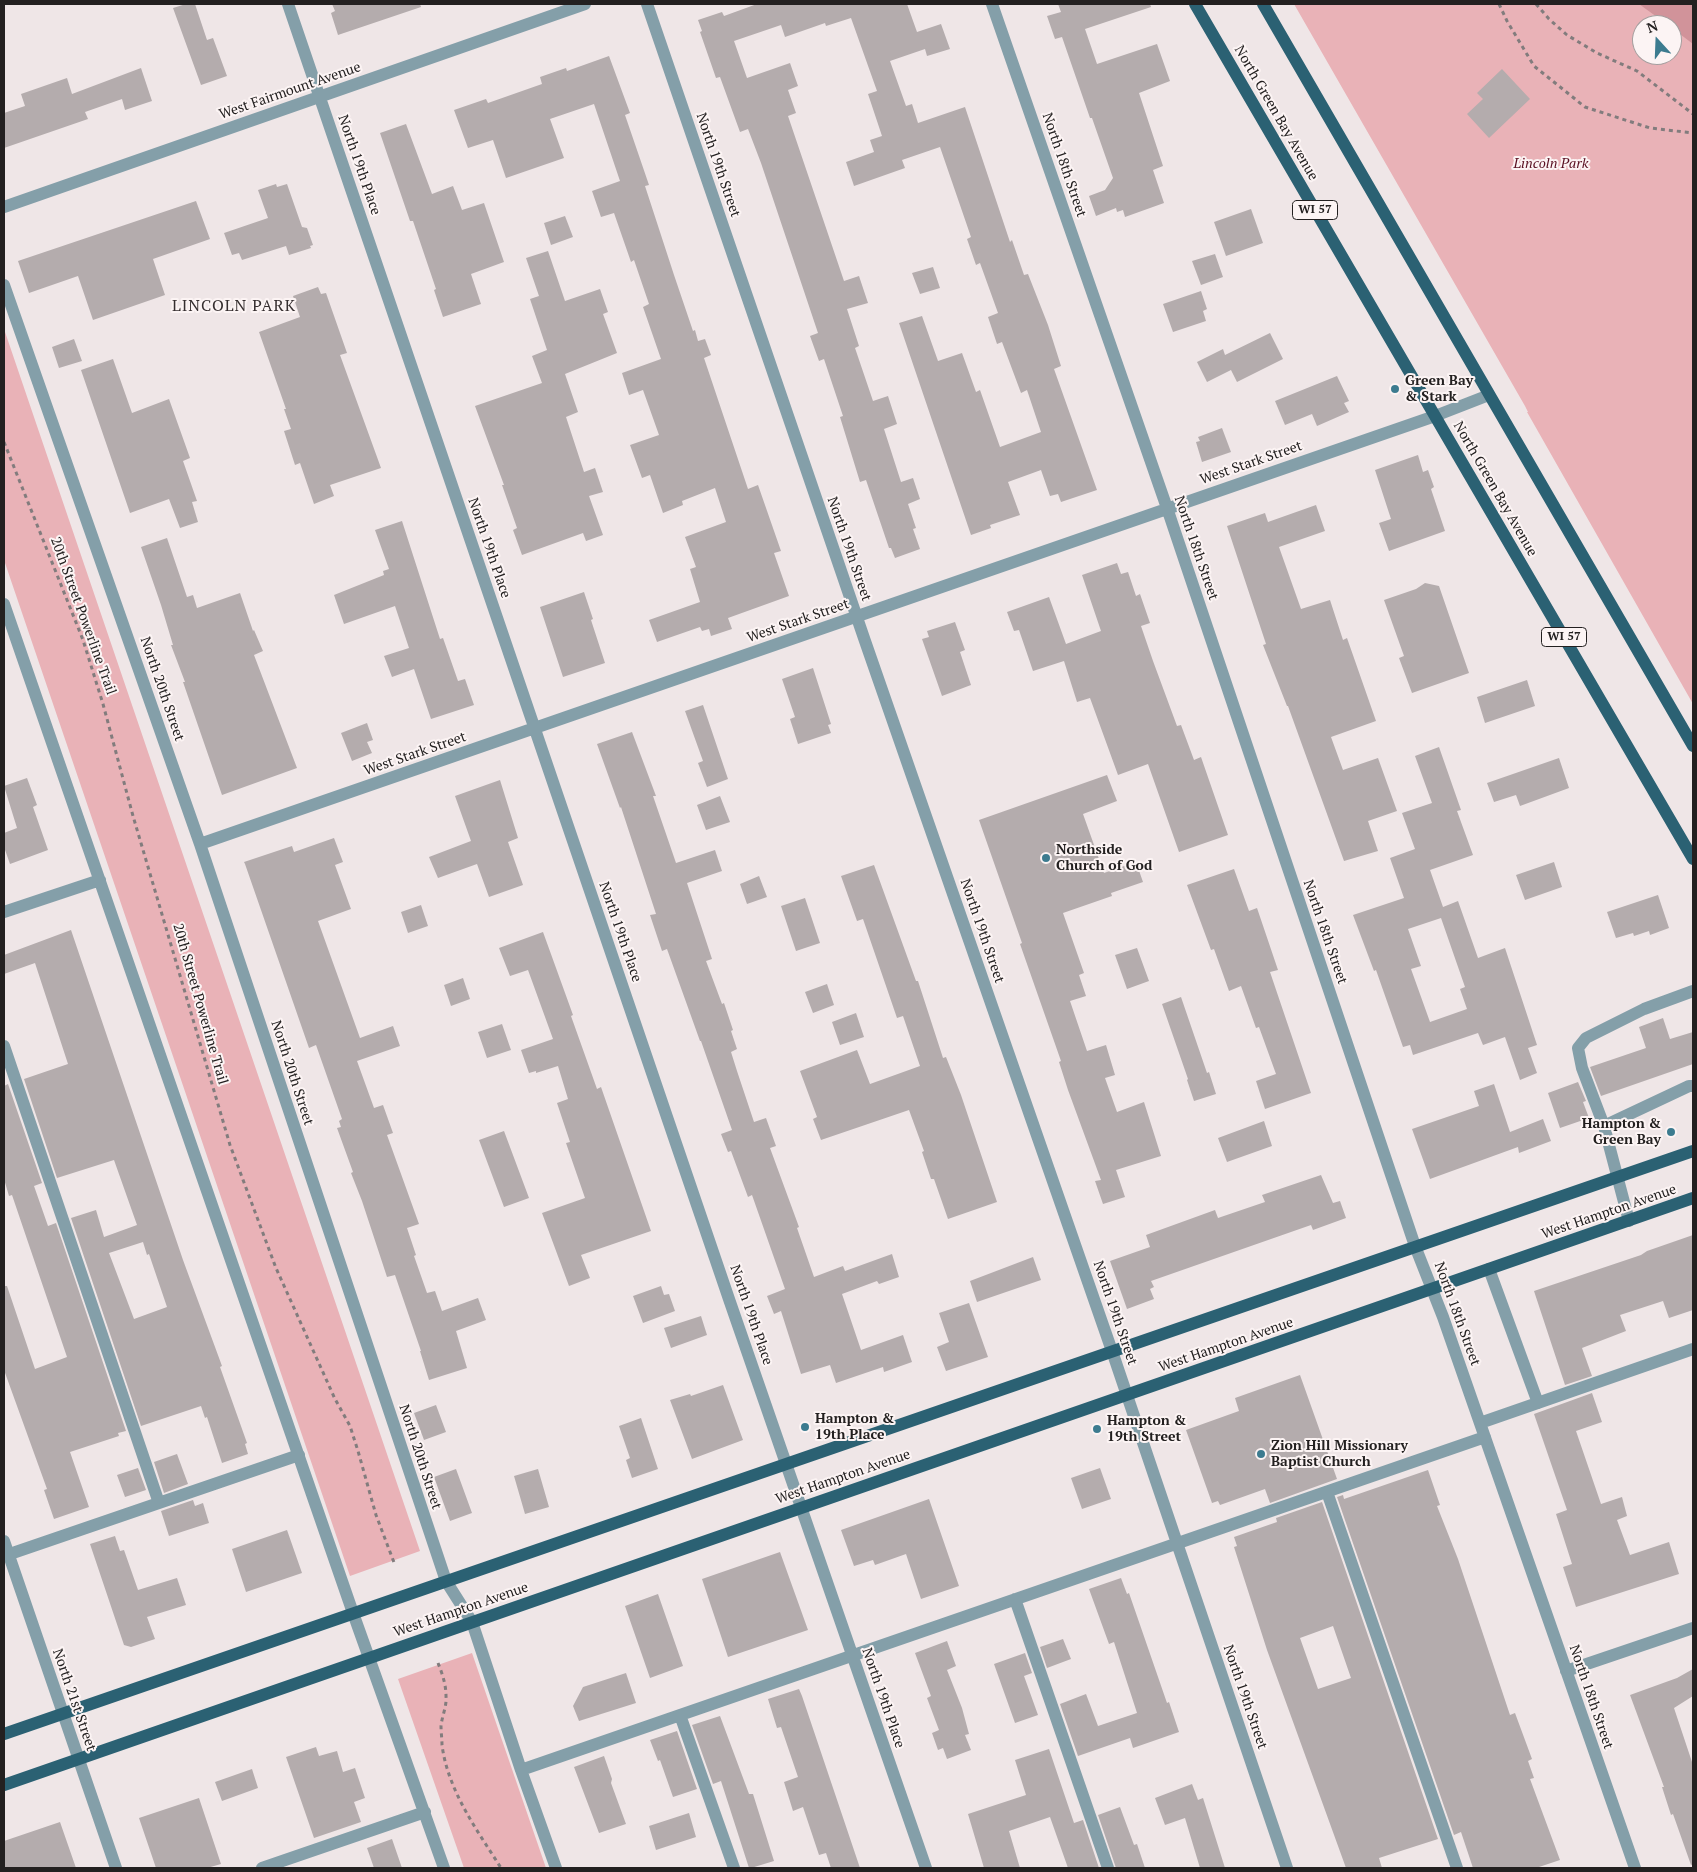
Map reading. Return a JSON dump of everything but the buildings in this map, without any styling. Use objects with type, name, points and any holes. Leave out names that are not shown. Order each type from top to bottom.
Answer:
[{"type":"main road","name":"North Green Bay Avenue","points":[[1195,4],[1693,859]]},
{"type":"main road","points":[[1263,4],[1693,746]]},
{"type":"main road","points":[[4,1734],[1693,1151]]},
{"type":"main road","name":"West Hampton Avenue","points":[[4,1785],[1693,1198]]},
{"type":"street","name":"North 19th Place","points":[[288,4],[534,728],[926,1868]]},
{"type":"street","name":"West Fairmount Avenue","points":[[4,207],[586,4]]},
{"type":"street","name":"North 19th Street","points":[[648,4],[856,617],[1112,1351],[1287,1868]]},
{"type":"street","name":"North 18th Street","points":[[992,4],[1167,508],[1415,1246],[1433,1289],[1635,1868]]},
{"type":"street","name":"North 20th Street","points":[[4,285],[200,844],[446,1581],[472,1622],[556,1868]]},
{"type":"street","name":"West Stark Street","points":[[200,844],[1435,416],[1490,394]]},
{"type":"street","points":[[4,604],[444,1868]]},
{"type":"street","points":[[4,912],[100,880]]},
{"type":"street","points":[[1629,1221],[1619,1176],[1604,1126],[1582,1068],[1578,1048],[1586,1038],[1644,1010],[1693,991]]},
{"type":"street","points":[[4,1046],[159,1503]]},
{"type":"street","points":[[1604,1126],[1689,1086],[1693,1086]]},
{"type":"street","points":[[1489,1269],[1538,1403]]},
{"type":"street","points":[[1480,1423],[1693,1349]]},
{"type":"street","points":[[521,1770],[1484,1437]]},
{"type":"street","points":[[6,1555],[299,1455]]},
{"type":"street","points":[[1327,1492],[1458,1868]]},
{"type":"street","name":"North 21st Street","points":[[4,1541],[6,1555],[116,1868]]},
{"type":"street","points":[[1015,1600],[1108,1868]]},
{"type":"street","points":[[1566,1672],[1693,1628]]},
{"type":"street","points":[[680,1715],[734,1868]]},
{"type":"street","points":[[262,1868],[294,1863],[425,1812]]},
{"type":"path","points":[[1499,4],[1534,66],[1585,107],[1650,128],[1693,133]]},
{"type":"path","points":[[1536,4],[1567,35],[1597,53],[1637,71],[1693,114]]},
{"type":"path","name":"20th Street Powerline Trail","points":[[4,442],[83,640],[230,1145],[276,1268],[335,1399],[350,1426],[376,1515],[396,1565]]},
{"type":"path","points":[[438,1663],[447,1698],[441,1726],[442,1746],[448,1770],[471,1822],[501,1868]]},
{"type":"green space","name":"Lincoln Park","points":[[1294,4],[1693,4],[1693,704]]},
{"type":"green space","points":[[4,329],[420,1551],[350,1576],[4,560]]},
{"type":"green space","points":[[472,1653],[546,1868],[464,1868],[398,1679]]},
{"type":"shaded area","points":[[1639,4],[1693,4],[1693,44],[1682,36],[1682,15],[1654,15]]},
{"type":"place","name":"Green Bay & Stark","points":[[1395,389]]},
{"type":"place","name":"Northside Church of God","points":[[1046,858]]},
{"type":"place","name":"Hampton & Green Bay","points":[[1671,1132]]},
{"type":"place","name":"Hampton & 19th Place","points":[[805,1427]]},
{"type":"place","name":"Hampton & 19th Street","points":[[1097,1429]]},
{"type":"place","name":"Zion Hill Missionary Baptist Church","points":[[1261,1454]]},
{"type":"district","name":"LINCOLN PARK","points":[[234,306]]}]
